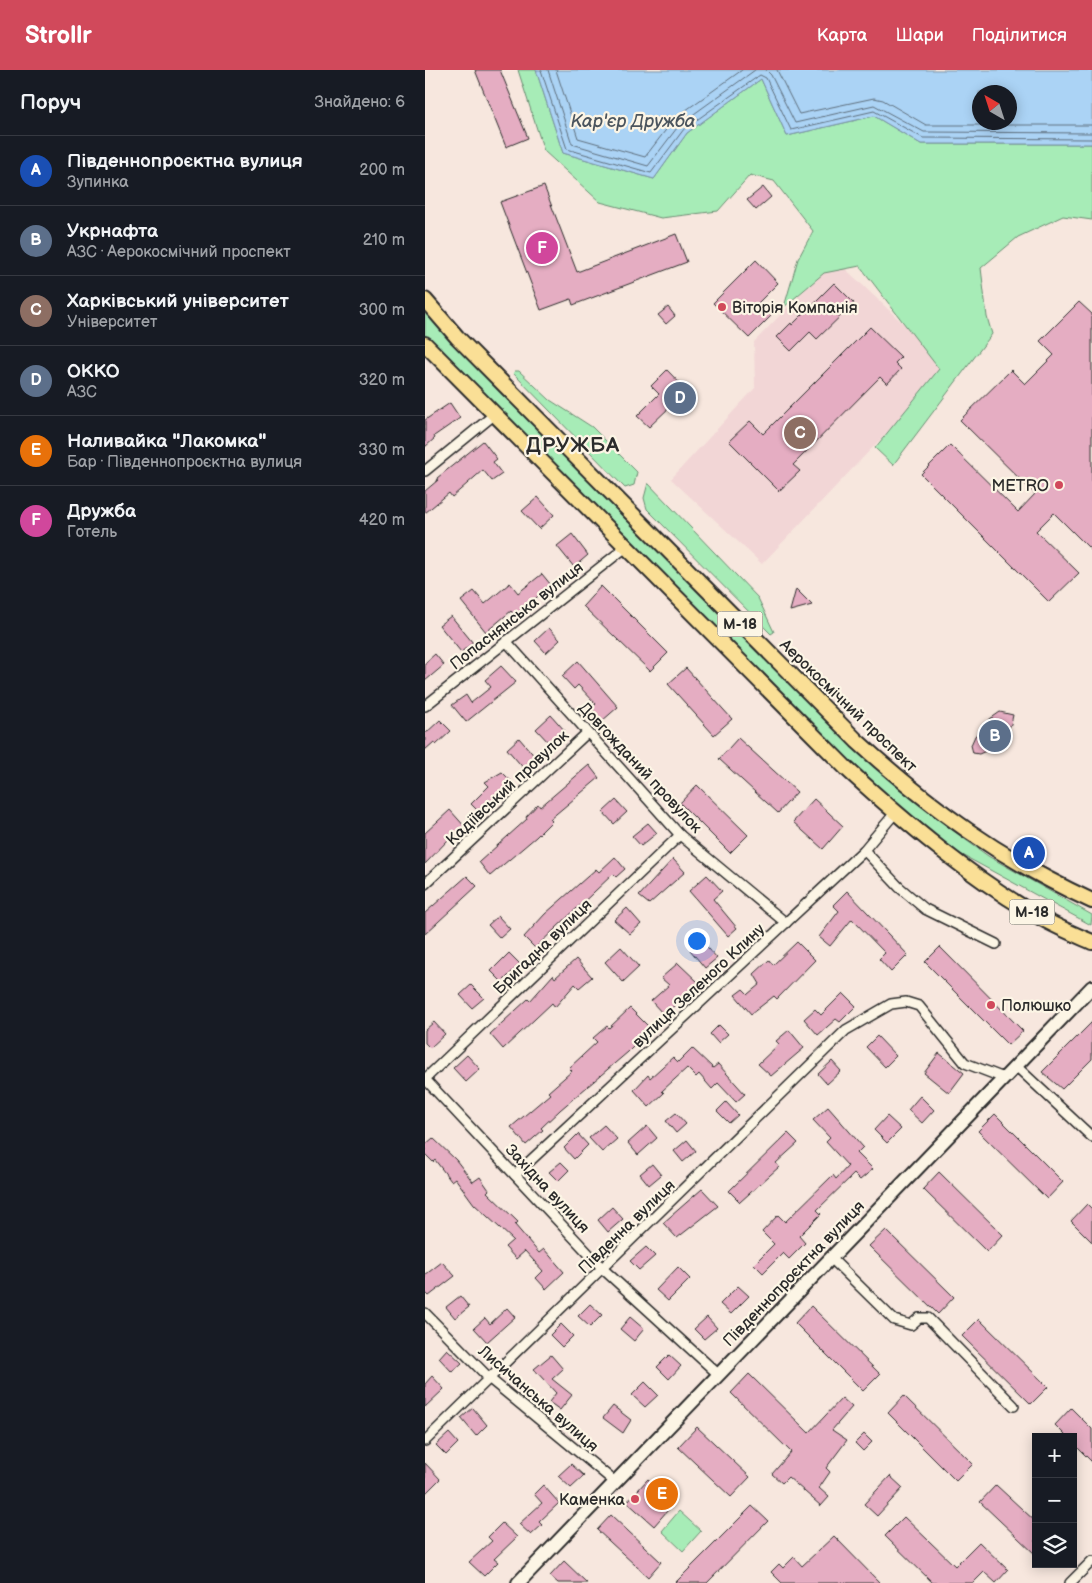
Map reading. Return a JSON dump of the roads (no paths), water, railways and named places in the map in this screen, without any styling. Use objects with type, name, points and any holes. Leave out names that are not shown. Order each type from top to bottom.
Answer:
[{"type":"main road","name":"Аерокосмічний проспект","points":[[425,300],[484,364],[870,752],[909,788],[972,835],[1057,885],[1092,901]]},
{"type":"main road","name":"М-18","points":[[425,344],[846,768],[895,813],[975,876],[1044,920],[1092,942]]},
{"type":"main road","name":"Південнопроєктна вулиця","points":[[518,1583],[1092,987]]},
{"type":"street","points":[[425,471],[495,414]]},
{"type":"street","name":"Попаснянська вулиця","points":[[425,706],[626,547]]},
{"type":"street","name":"Довгожданий провулок","points":[[506,641],[680,835],[786,923]]},
{"type":"street","name":"Кадіївський провулок","points":[[425,884],[587,733]]},
{"type":"street","name":"вулиця Зеленого Клину","points":[[515,1175],[864,850],[895,813]]},
{"type":"street","name":"Бригадна вулиця","points":[[425,1079],[680,835]]},
{"type":"street","points":[[864,850],[899,887],[925,909],[996,944]]},
{"type":"street","name":"Південна вулиця","points":[[425,1441],[490,1380],[847,1030],[891,1004],[906,1002],[919,1006],[965,1063],[1004,1078]]},
{"type":"street","points":[[1016,1066],[1092,1137]]},
{"type":"street","name":"Західна вулиця","points":[[425,1079],[603,1269],[718,1374]]},
{"type":"street","points":[[831,1258],[894,1320],[911,1325],[919,1318],[928,1318],[1014,1406]]},
{"type":"street","name":"Лисичанська вулиця","points":[[425,1313],[490,1380],[615,1482]]},
{"type":"street","points":[[1070,1583],[1092,1561]]},
{"type":"water","name":"Кар'єр Дружба","points":[[536,70],[1092,70],[1092,144],[921,144],[874,116],[787,136],[761,79],[687,133],[654,179],[563,153]]},
{"type":"place","name":"Дружба","points":[[542,248]]},
{"type":"place","name":"Віторія Компанія","points":[[722,307]]},
{"type":"place","name":"ОККО","points":[[680,398]]},
{"type":"place","name":"Харківський університет","points":[[800,433]]},
{"type":"place","name":"METRO","points":[[1059,485]]},
{"type":"place","name":"Укрнафта","points":[[995,736]]},
{"type":"place","name":"Південнопроєктна вулиця","points":[[1029,853]]},
{"type":"place","name":"Полюшко","points":[[991,1005]]},
{"type":"place","name":"Наливайка \"Лакомка\"","points":[[662,1494]]},
{"type":"place","name":"Каменка","points":[[635,1499]]},
{"type":"district","name":"ДРУЖБА","points":[[573,445]]}]
